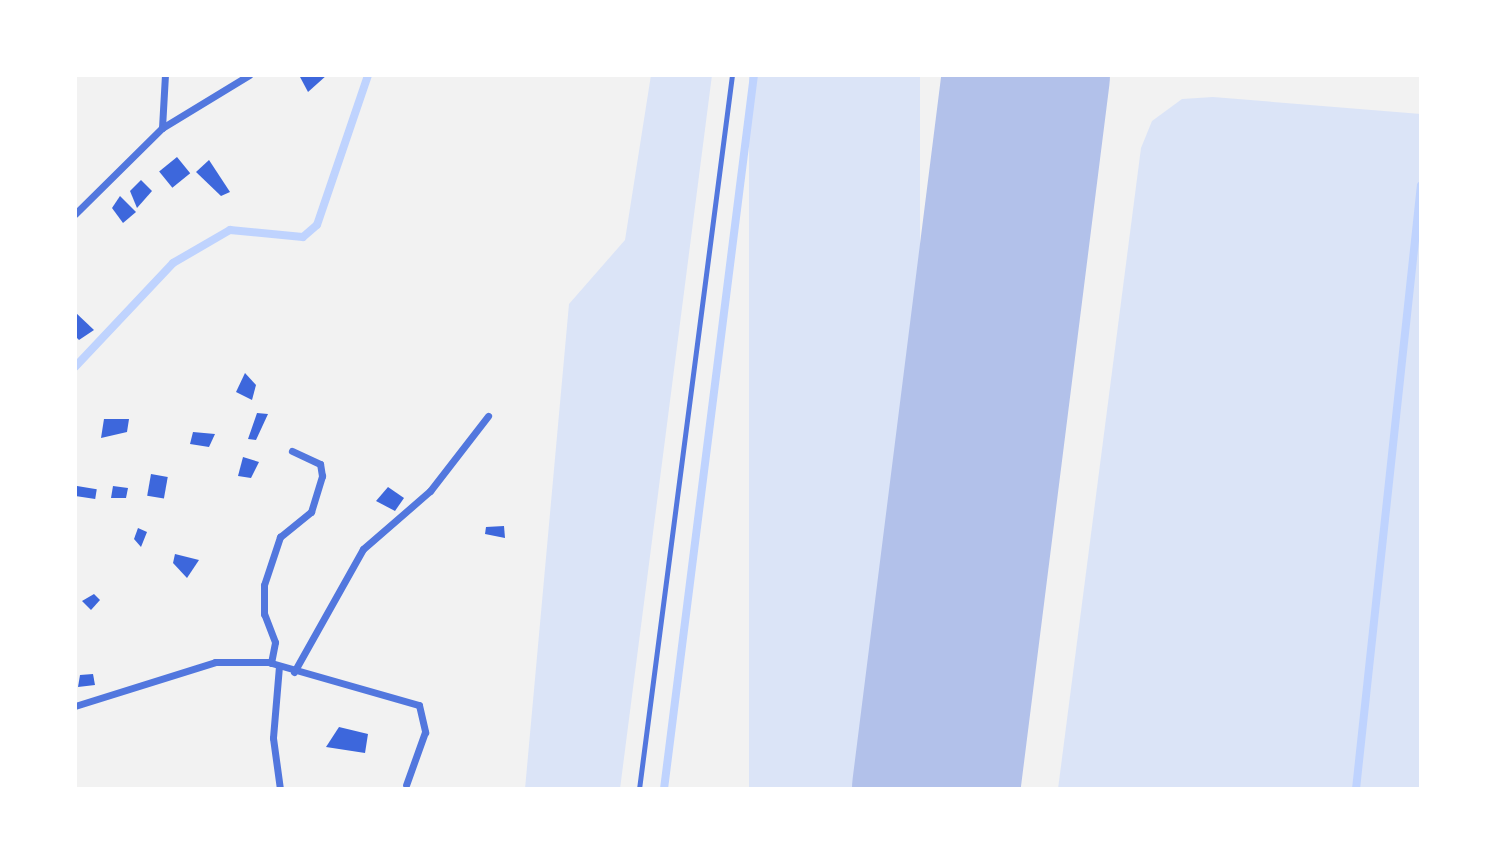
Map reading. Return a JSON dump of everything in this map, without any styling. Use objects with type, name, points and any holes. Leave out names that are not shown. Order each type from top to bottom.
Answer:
[{"type":"street","points":[[162,128],[164,75]]},
{"type":"street","points":[[75,214],[162,128],[249,75]]},
{"type":"street","points":[[294,672],[363,549],[430,491],[488,416]]},
{"type":"street","points":[[280,789],[273,738],[275,642],[264,614],[264,585],[280,537],[311,512],[322,476],[320,464],[292,451]]},
{"type":"street","points":[[75,706],[215,662],[275,665],[419,705],[425,732],[407,785]]},
{"type":"lane","points":[[639,789],[732,75]]},
{"type":"shaded area","points":[[651,75],[712,75],[620,789],[525,789],[569,304],[625,240]]},
{"type":"shaded area","points":[[749,75],[920,75],[920,789],[749,789]]},
{"type":"shaded area","points":[[1213,97],[1421,114],[1421,789],[1058,789],[1141,148],[1152,121],[1182,99]]},
{"type":"building","points":[[299,75],[327,75],[308,92]]},
{"type":"building","points":[[177,157],[190,173],[172,188],[159,171]]},
{"type":"building","points":[[209,160],[230,192],[221,196],[196,172]]},
{"type":"building","points":[[141,180],[152,191],[137,208],[130,191]]},
{"type":"building","points":[[120,196],[136,212],[123,223],[112,208]]},
{"type":"building","points":[[75,312],[94,330],[79,340],[75,336]]},
{"type":"building","points":[[245,373],[256,385],[252,400],[236,392]]},
{"type":"building","points":[[257,413],[268,414],[256,440],[248,439]]},
{"type":"building","points":[[104,419],[129,419],[127,432],[101,438]]},
{"type":"building","points":[[193,432],[215,434],[209,447],[190,444]]},
{"type":"building","points":[[243,457],[259,462],[251,478],[238,476]]},
{"type":"building","points":[[151,474],[168,477],[164,499],[147,496]]},
{"type":"building","points":[[77,486],[97,489],[95,499],[75,496]]},
{"type":"building","points":[[113,486],[128,488],[126,498],[111,498]]},
{"type":"building","points":[[388,487],[404,498],[395,511],[376,501]]},
{"type":"building","points":[[504,526],[505,538],[485,534],[486,527]]},
{"type":"building","points":[[138,528],[147,532],[141,547],[134,539]]},
{"type":"building","points":[[175,554],[199,560],[187,578],[173,563]]},
{"type":"building","points":[[94,594],[100,600],[91,610],[82,601]]},
{"type":"building","points":[[93,674],[95,685],[78,687],[80,675]]},
{"type":"building","points":[[339,727],[368,734],[365,753],[326,747]]},
{"type":"waterway","points":[[75,367],[173,263],[230,230],[303,237],[317,225],[368,75]]},
{"type":"waterway","points":[[664,789],[754,75]]},
{"type":"waterway","points":[[1356,789],[1421,185]]},
{"type":"taxiway","points":[[1022,112],[1036,75]]},
{"type":"runway","points":[[936,789],[1026,75]]}]
